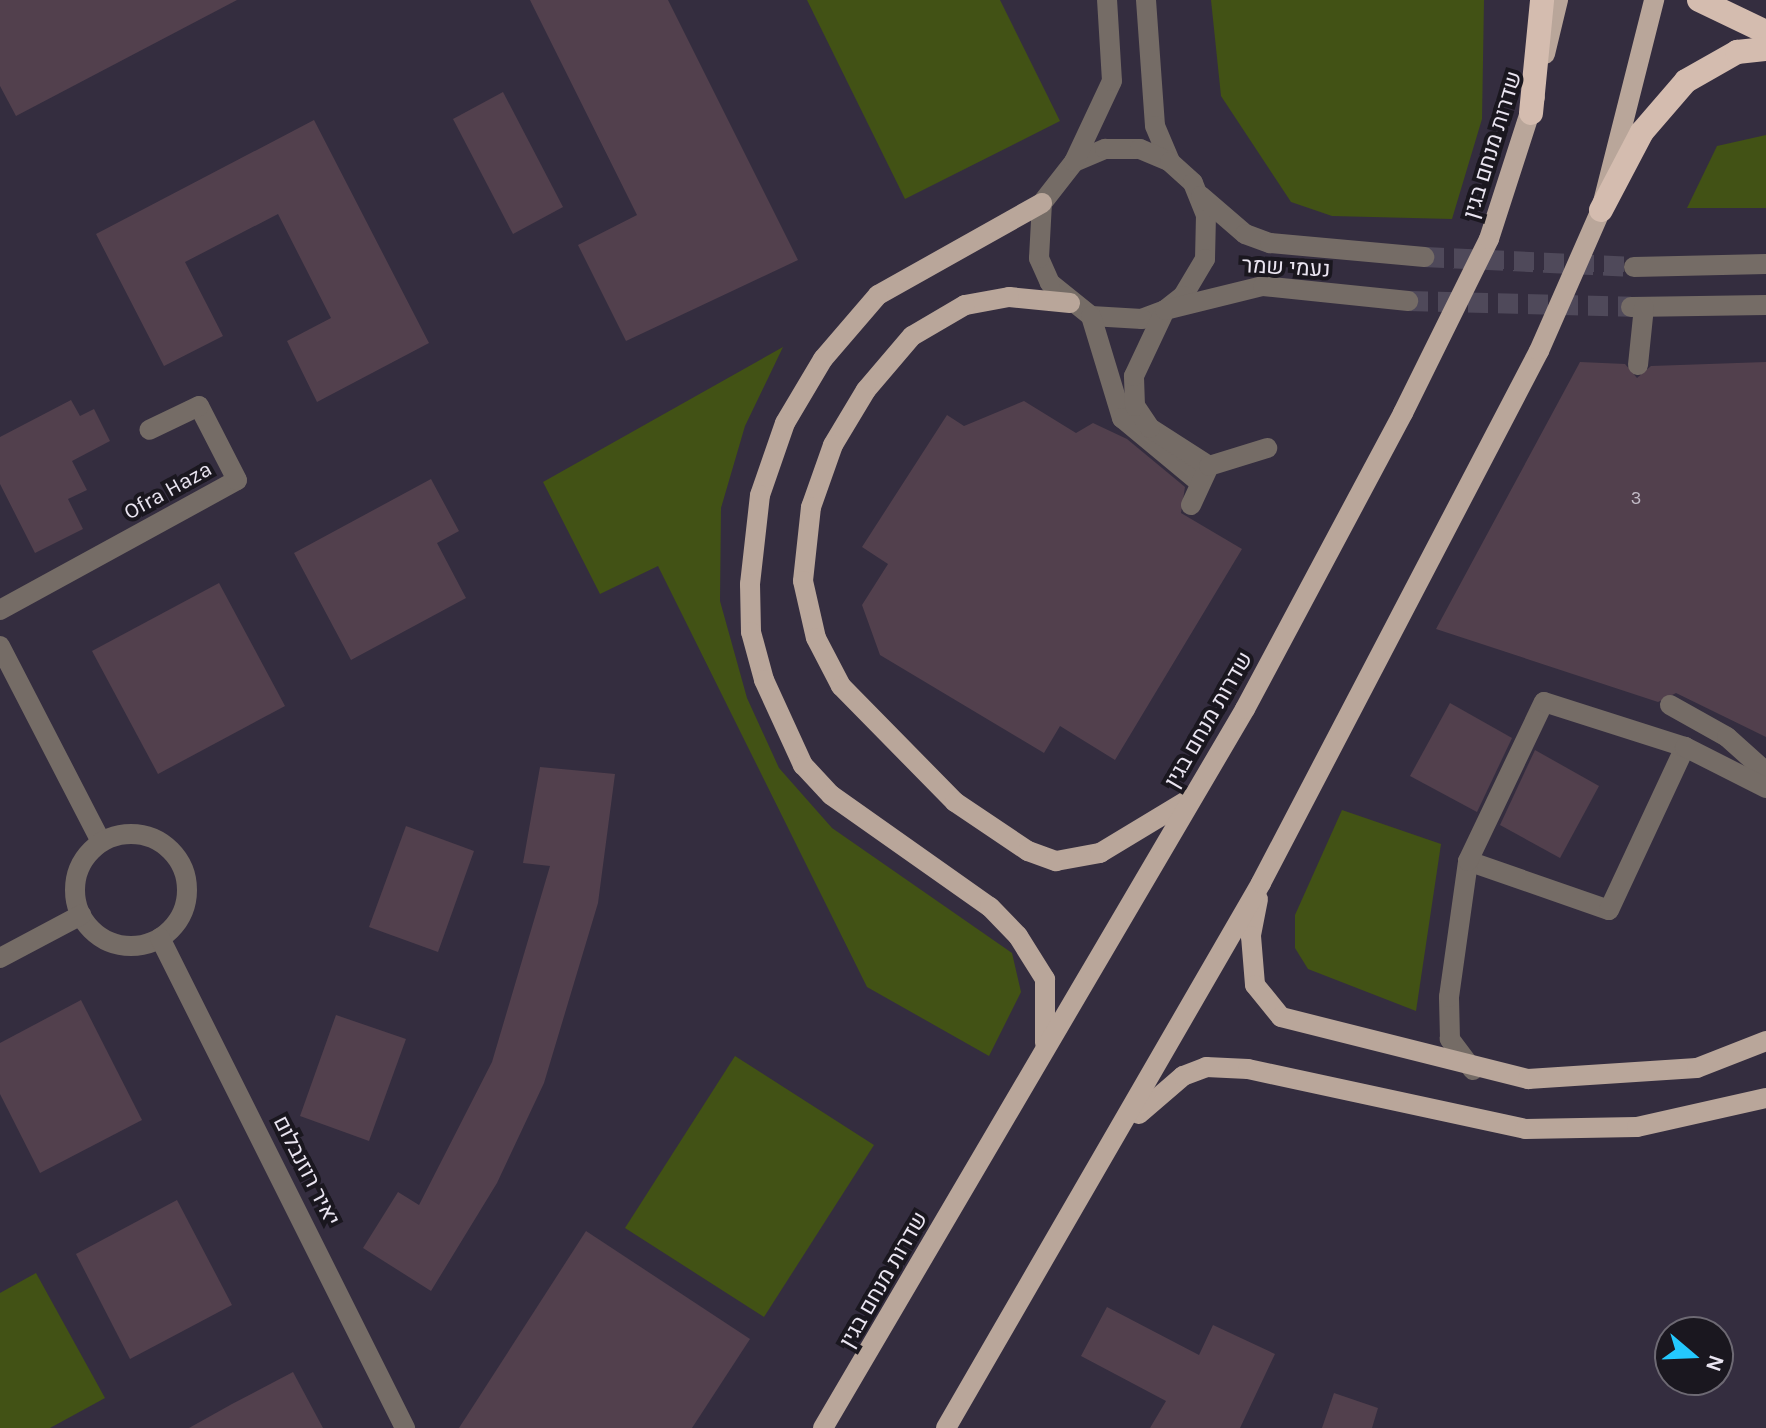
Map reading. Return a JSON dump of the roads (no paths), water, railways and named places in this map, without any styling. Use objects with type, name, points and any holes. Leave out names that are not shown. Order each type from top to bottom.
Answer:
[{"type":"highway","points":[[1531,113],[1542,0]]},
{"type":"highway","points":[[1699,0],[1766,32]]},
{"type":"highway","points":[[1601,210],[1642,132],[1686,81],[1737,52],[1766,49]]},
{"type":"main road","name":"שדרות מנחם בגין","points":[[823,1428],[1041,1061],[1194,795],[1450,325],[1489,239],[1531,113],[1558,0]]},
{"type":"main road","points":[[946,1428],[1117,1137],[1261,883],[1539,351],[1601,210],[1654,0]]},
{"type":"main road","points":[[1041,1061],[1050,1004],[1045,979],[1018,936],[990,907],[831,795],[803,765],[764,680],[751,632],[750,584],[760,495],[785,423],[823,359],[878,295],[1042,203]]},
{"type":"main road","points":[[1070,303],[1009,297],[965,305],[912,336],[866,390],[833,445],[811,507],[803,581],[816,638],[841,686],[955,802],[1028,851],[1056,861],[1100,853],[1194,795]]},
{"type":"main road","points":[[1261,883],[1251,961],[1266,1006],[1281,1017],[1473,1070],[1528,1079],[1633,1077],[1697,1068],[1766,1041]]},
{"type":"main road","points":[[1117,1137],[1157,1095],[1206,1067],[1248,1069],[1525,1129],[1637,1127],[1766,1098]]},
{"type":"street","points":[[1107,0],[1112,81],[1074,162],[1042,203],[1039,258],[1070,303],[1091,316],[1116,321],[1165,310]]},
{"type":"street","points":[[1146,0],[1155,126],[1170,162],[1199,194],[1205,259],[1165,310],[1134,376],[1135,406],[1150,428],[1203,474]]},
{"type":"street","points":[[1074,162],[1123,148],[1170,162]]},
{"type":"street","name":"נעמי שמר","points":[[1199,194],[1245,234],[1270,243],[1424,257]]},
{"type":"street","points":[[1634,267],[1766,264]]},
{"type":"street","name":"נעמי שמר","points":[[1165,310],[1263,286],[1408,301]]},
{"type":"street","points":[[1638,365],[1638,307],[1766,305]]},
{"type":"street","points":[[1091,316],[1122,418],[1203,474]]},
{"type":"street","name":"Ofra Haza","points":[[0,610],[237,480],[199,406],[149,430]]},
{"type":"street","points":[[1191,505],[1203,474],[1267,448]]},
{"type":"street","points":[[0,646],[101,842]]},
{"type":"street","points":[[1473,1070],[1450,1039],[1449,1007],[1468,861],[1544,702],[1685,747],[1766,788]]},
{"type":"street","points":[[1670,705],[1727,737],[1766,772]]},
{"type":"street","points":[[1468,861],[1609,910],[1685,747]]},
{"type":"street","points":[[145,835],[177,856],[186,874],[185,909],[160,938],[128,947],[109,942],[81,915],[77,873],[101,842],[145,835]]},
{"type":"street","points":[[0,958],[81,915]]},
{"type":"street","name":"יאיר רוזנבלום","points":[[160,938],[405,1428]]},
{"type":"tunnel","points":[[1424,257],[1634,267]]},
{"type":"tunnel","points":[[1408,301],[1631,307]]}]
